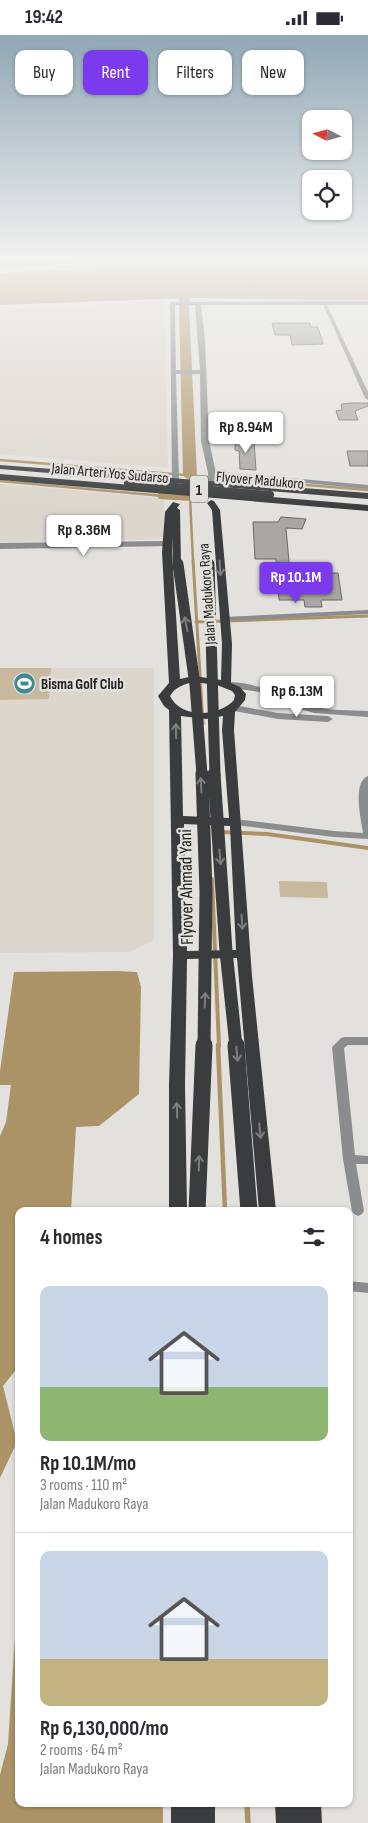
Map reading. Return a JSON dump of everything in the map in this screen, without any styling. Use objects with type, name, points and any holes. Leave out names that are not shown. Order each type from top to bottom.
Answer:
[{"type":"highway","points":[[0,467],[212,477],[368,496]]},
{"type":"highway","name":"Flyover Madukoro","points":[[0,472],[368,502]]},
{"type":"highway","name":"Jalan Madukoro Raya","points":[[175,476],[178,564]]},
{"type":"highway","name":"Jalan Arteri Yos Sudarso","points":[[0,477],[176,499],[212,499],[368,508]]},
{"type":"highway","name":"Jalan Madukoro Raya","points":[[210,564],[212,477]]},
{"type":"highway","name":"Jalan Madukoro Raya","points":[[175,710],[169,705],[164,696],[174,685],[167,548],[169,512],[176,499]]},
{"type":"highway","name":"Jalan Madukoro Raya","points":[[212,499],[216,510],[225,622],[224,683],[237,690],[240,696],[238,703],[231,709]]},
{"type":"highway","name":"Flyover Ahmad Yani","points":[[178,564],[192,653],[203,811],[206,955],[197,1207]]},
{"type":"highway","name":"Flyover Ahmad Yani","points":[[210,564],[213,748],[218,838],[249,1207]]},
{"type":"highway","points":[[174,685],[194,679],[224,683]]},
{"type":"highway","points":[[178,1207],[177,1085],[180,955],[175,710],[192,715],[216,714],[231,709],[228,726],[237,954],[268,1207]]},
{"type":"highway","points":[[178,820],[233,827]]},
{"type":"highway","points":[[180,955],[237,954]]},
{"type":"highway","points":[[183,1807],[183,1823]]},
{"type":"highway","points":[[203,1807],[203,1823]]},
{"type":"highway","points":[[287,1807],[288,1823]]},
{"type":"highway","points":[[309,1807],[310,1823]]},
{"type":"street","name":"Jalan Madukoro Raya","points":[[175,342],[177,372],[175,476]]},
{"type":"street","name":"Jalan Madukoro Raya","points":[[198,342],[205,441],[212,477]]},
{"type":"street","points":[[343,342],[368,398]]},
{"type":"street","points":[[177,372],[199,372]]},
{"type":"street","points":[[212,477],[368,487]]},
{"type":"street","points":[[0,546],[167,548]]},
{"type":"street","points":[[0,553],[167,548]]},
{"type":"street","points":[[225,622],[368,612]]},
{"type":"street","points":[[224,683],[261,688],[314,710],[368,714]]},
{"type":"street","points":[[231,709],[278,716],[368,722]]},
{"type":"street","points":[[233,827],[334,834],[368,834],[363,799],[366,790],[365,782],[368,779]]},
{"type":"street","points":[[358,1211],[349,1159],[338,1047],[345,1041],[368,1041]]},
{"type":"street","points":[[349,1159],[368,1161]]},
{"type":"street","points":[[353,1286],[368,1288]]},
{"type":"shaded area","points":[[0,342],[165,342],[168,468],[0,454]]},
{"type":"shaded area","points":[[0,484],[154,497],[164,500],[164,539],[0,542]]},
{"type":"shaded area","points":[[0,668],[154,668],[154,940],[129,952],[0,953]]},
{"type":"shaded area","name":"Bisma Golf Club","points":[[0,668],[51,668],[49,699],[0,700]]},
{"type":"shaded area","points":[[279,881],[327,882],[328,898],[280,897]]},
{"type":"shaded area","points":[[14,972],[137,972],[141,987],[139,1094],[99,1126],[76,1127],[71,1207],[15,1207],[15,1371],[3,1386],[15,1434],[15,1446],[0,1478],[0,1136],[6,1122],[11,1085],[0,1085],[0,1071]]},
{"type":"shaded area","points":[[15,1637],[15,1807],[163,1807],[163,1823],[0,1823],[0,1775],[8,1744]]},
{"type":"building","points":[[291,342],[323,342],[323,344],[292,345]]},
{"type":"building","points":[[368,403],[368,406],[355,411],[358,420],[339,420],[336,411],[342,410],[341,404]]},
{"type":"building","points":[[235,440],[254,441],[256,470],[240,469],[239,451],[235,450]]},
{"type":"building","points":[[347,451],[368,451],[368,466],[350,466]]},
{"type":"building","points":[[281,517],[306,519],[302,529],[286,528],[290,573],[338,573],[342,600],[321,600],[322,607],[305,607],[304,600],[279,600],[276,559],[255,559],[253,522],[278,522]]},
{"type":"waterway","points":[[185,342],[190,476]]},
{"type":"waterway","points":[[0,460],[368,490]]},
{"type":"waterway","points":[[0,481],[164,496]]},
{"type":"waterway","points":[[164,496],[190,497]]},
{"type":"waterway","points":[[190,497],[193,561]]},
{"type":"waterway","points":[[193,560],[197,622]]},
{"type":"waterway","points":[[197,622],[368,616]]},
{"type":"waterway","points":[[197,622],[203,724]]},
{"type":"waterway","points":[[221,832],[267,834],[368,848]]},
{"type":"waterway","points":[[212,879],[219,1046]]},
{"type":"waterway","points":[[218,1045],[225,1207]]},
{"type":"waterway","points":[[247,1807],[248,1823]]},
{"type":"place","name":"Bisma Golf Club","points":[[25,684]]}]
